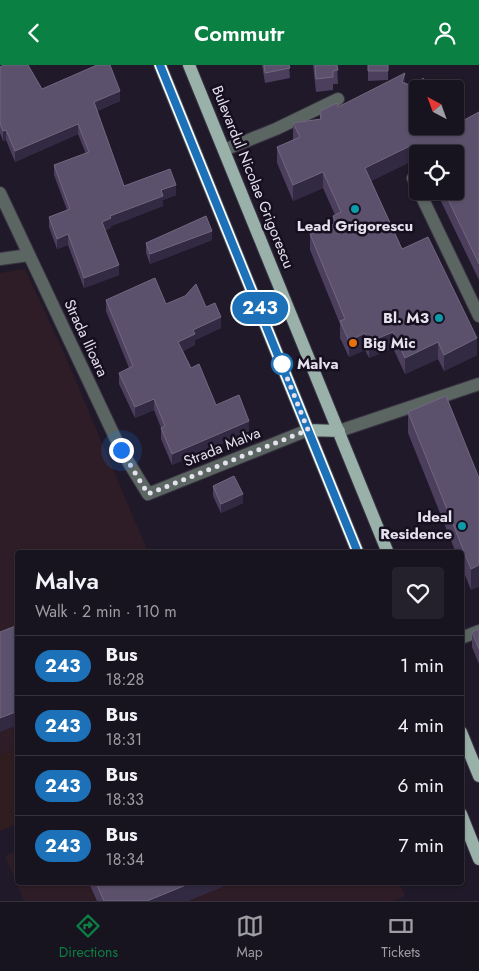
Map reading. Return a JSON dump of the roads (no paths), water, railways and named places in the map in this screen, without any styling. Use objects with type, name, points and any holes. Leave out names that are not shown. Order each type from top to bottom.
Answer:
[{"type":"main road","points":[[160,65],[357,550]]},
{"type":"main road","name":"Bulevardul Nicolae Grigorescu","points":[[189,65],[387,550]]},
{"type":"main road","points":[[308,430],[339,431]]},
{"type":"main road","points":[[464,740],[479,776]]},
{"type":"main road","points":[[464,822],[479,859]]},
{"type":"street","points":[[224,150],[276,129],[338,99]]},
{"type":"street","name":"Strada Ilioara","points":[[0,193],[125,457],[148,494]]},
{"type":"street","points":[[423,200],[479,316]]},
{"type":"street","points":[[0,259],[29,255]]},
{"type":"street","points":[[339,431],[479,383]]},
{"type":"street","name":"Strada Malva","points":[[148,494],[308,430]]},
{"type":"street","points":[[464,637],[479,631]]},
{"type":"place","name":"Lead Grigorescu","points":[[355,209]]},
{"type":"place","name":"Bl. M3","points":[[439,318]]},
{"type":"place","name":"Big Mic","points":[[353,343]]},
{"type":"place","name":"Malva","points":[[282,364]]},
{"type":"place","name":"Ideal Residence","points":[[462,526]]}]
